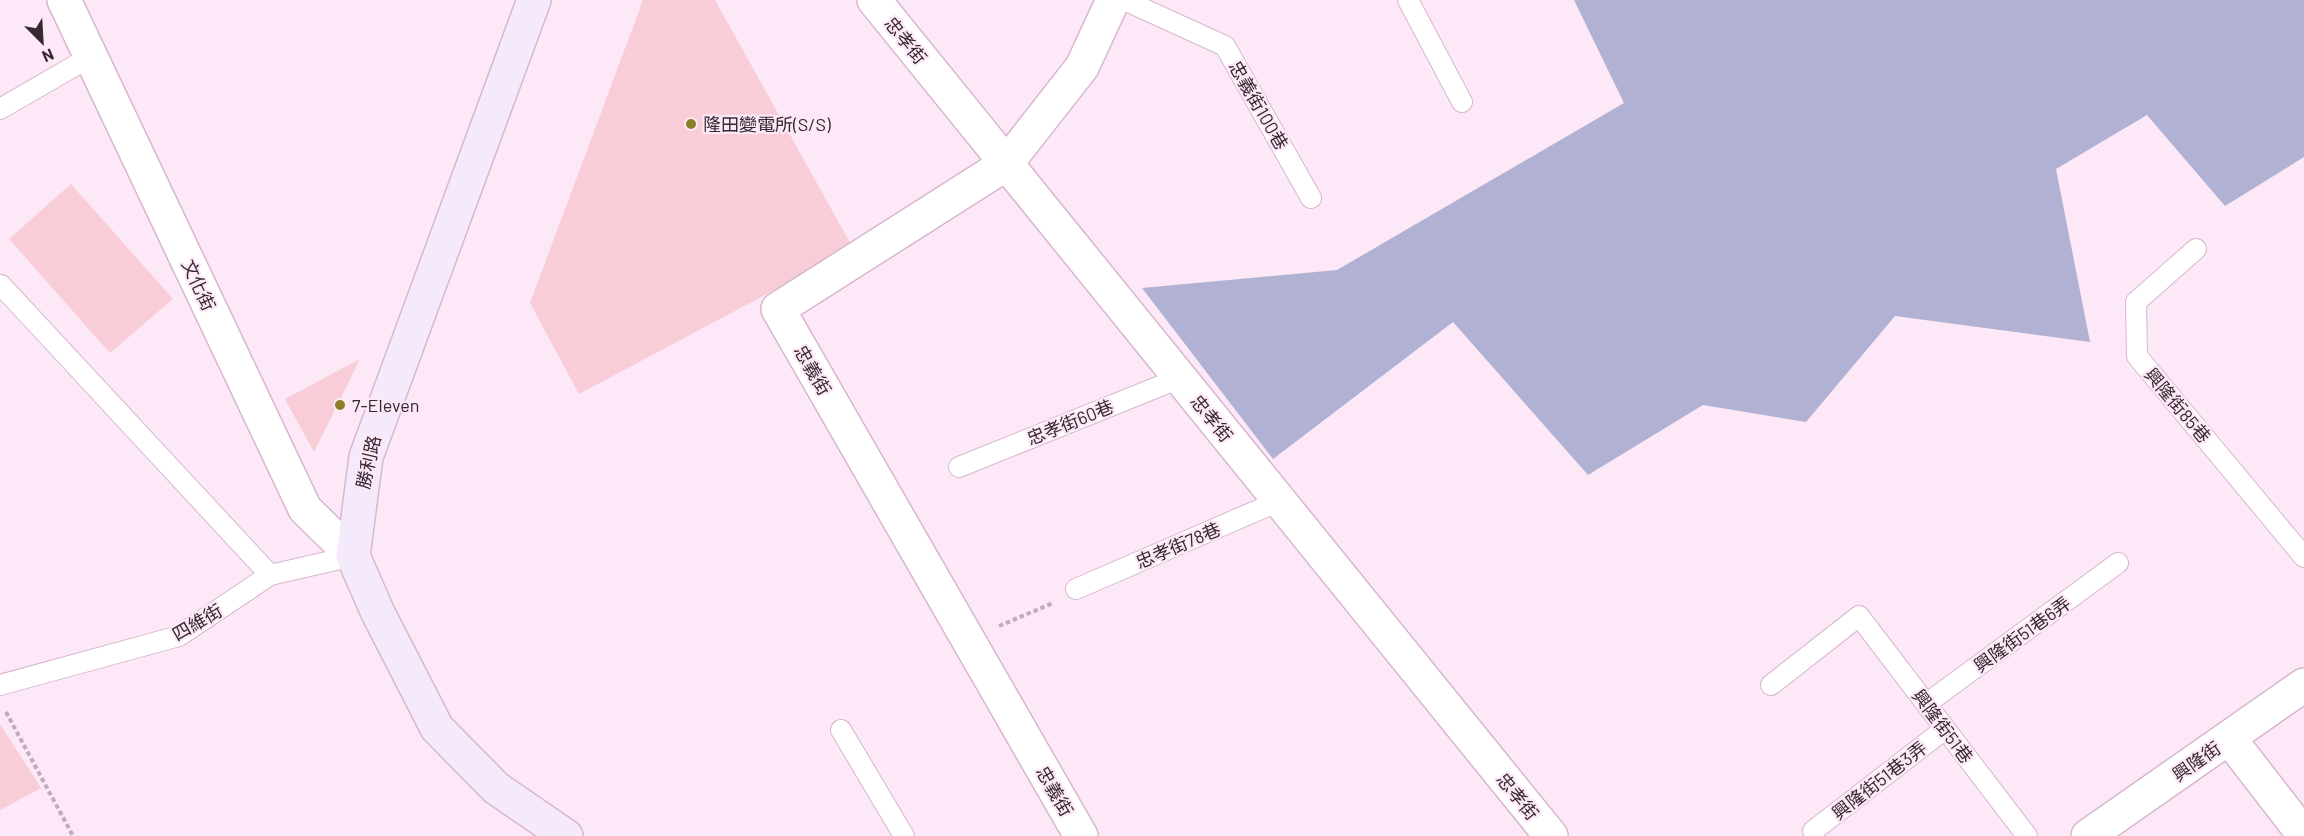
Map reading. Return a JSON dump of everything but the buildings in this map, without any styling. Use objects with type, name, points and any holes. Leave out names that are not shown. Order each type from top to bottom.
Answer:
[{"type":"main road","name":"勝利路","points":[[352,556],[366,457],[534,0]]},
{"type":"main road","points":[[352,556],[378,613],[437,728],[496,788],[566,836]]},
{"type":"street","name":"文化街","points":[[64,0],[305,509],[352,556]]},
{"type":"street","name":"忠孝街","points":[[874,0],[1551,836]]},
{"type":"street","name":"忠義街","points":[[1081,836],[778,309],[1006,164],[1082,67],[1113,0]]},
{"type":"street","name":"興隆街","points":[[2088,836],[2304,685]]},
{"type":"street","points":[[2229,738],[2304,835]]},
{"type":"lane","name":"忠義街100巷","points":[[1124,0],[1225,46],[1311,198]]},
{"type":"lane","points":[[1408,0],[1462,102]]},
{"type":"lane","points":[[0,109],[90,57]]},
{"type":"lane","name":"興隆街85巷","points":[[2196,249],[2136,302],[2137,356],[2304,556]]},
{"type":"lane","points":[[1,285],[270,575]]},
{"type":"lane","name":"忠孝街60巷","points":[[960,466],[1180,378]]},
{"type":"lane","name":"忠孝街78巷","points":[[1076,589],[1279,501]]},
{"type":"lane","name":"四維街","points":[[0,685],[179,636],[270,575],[352,556]]},
{"type":"lane","name":"興隆街51巷6弄","points":[[1926,704],[2118,563]]},
{"type":"lane","name":"興隆街51巷","points":[[1771,686],[1859,616],[2027,836]]},
{"type":"lane","name":"興隆街51巷3弄","points":[[1812,831],[1945,729]]},
{"type":"lane","points":[[842,730],[904,836]]},
{"type":"path","points":[[968,639],[1066,598],[1076,589]]},
{"type":"path","points":[[5,710],[44,787],[73,836]]},
{"type":"water","points":[[1574,0],[2304,0],[2304,157],[2225,206],[2147,115],[2056,169],[2090,342],[1895,316],[1806,422],[1703,405],[1588,475],[1453,322],[1273,459],[1142,288],[1337,270],[1624,103]]},
{"type":"place","name":"隆田變電所(S/S)","points":[[691,124]]},
{"type":"place","name":"7-Eleven","points":[[340,405]]}]
